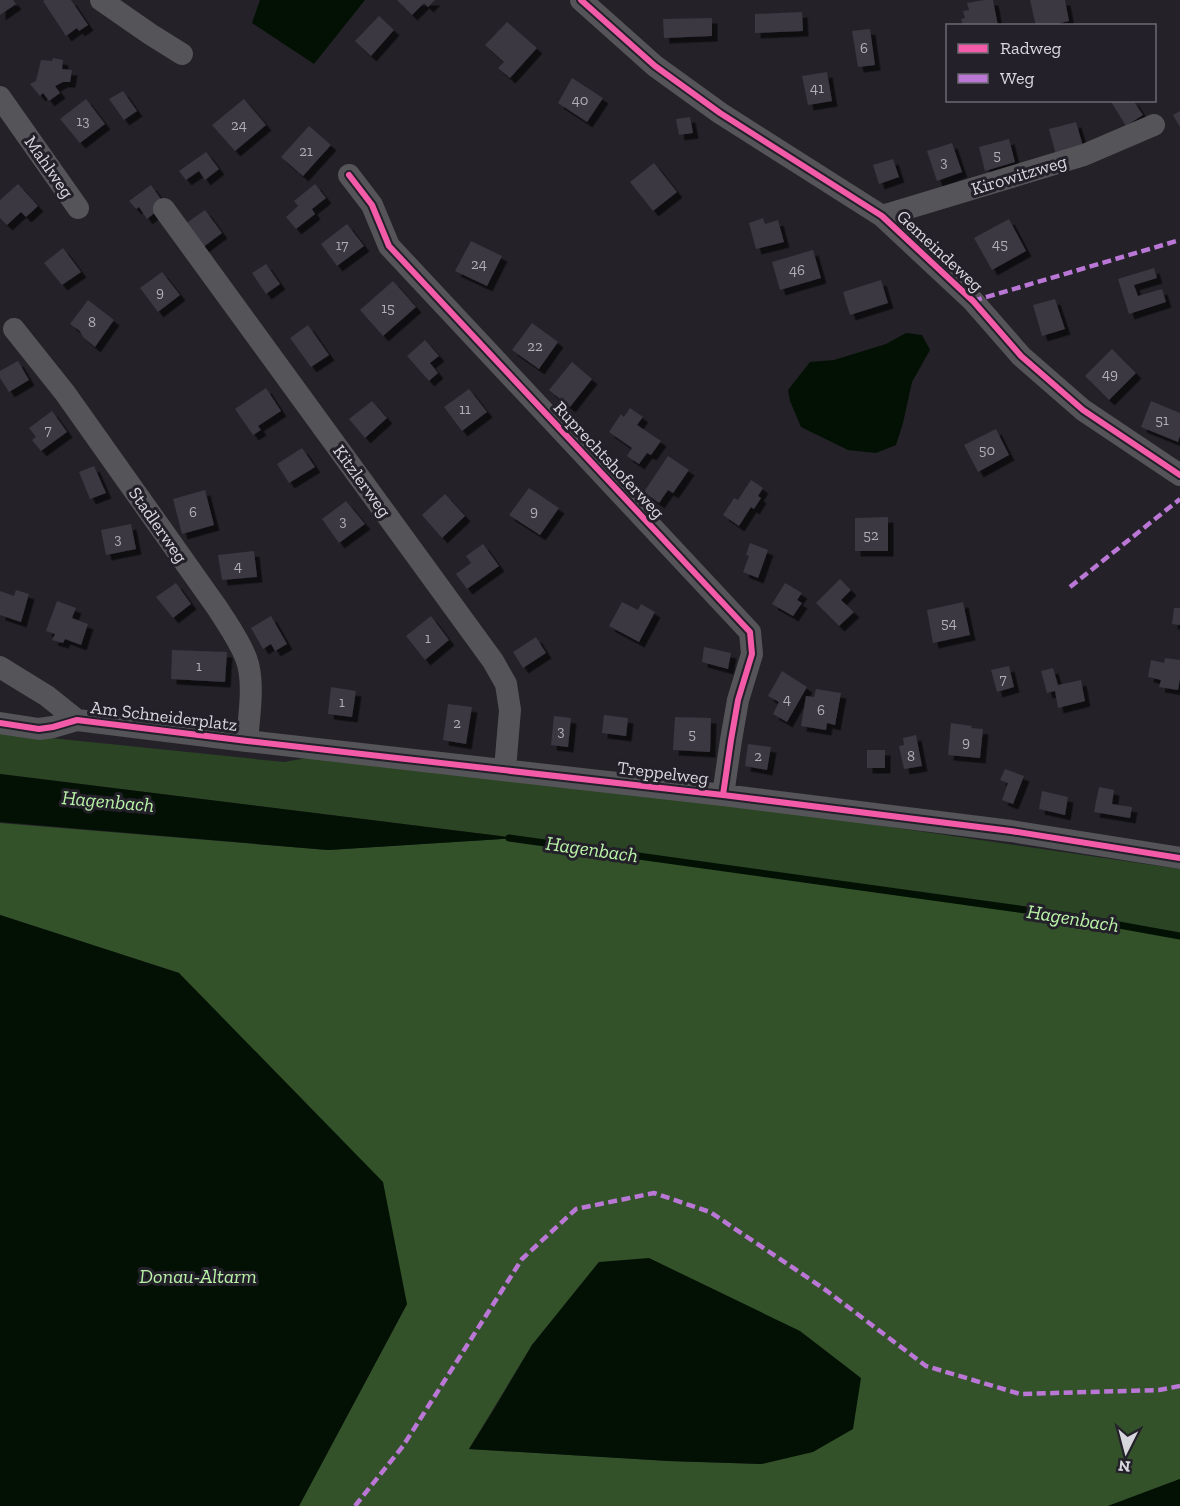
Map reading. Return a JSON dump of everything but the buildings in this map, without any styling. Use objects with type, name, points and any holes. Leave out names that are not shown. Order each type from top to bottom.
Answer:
[{"type":"street","points":[[101,0],[182,54]]},
{"type":"street","name":"Gemeindeweg","points":[[581,0],[607,8],[656,66],[720,113],[882,216],[973,301],[1021,356],[1083,410],[1180,474]]},
{"type":"street","name":"Mahlweg","points":[[0,97],[78,208]]},
{"type":"street","name":"Kirowitzweg","points":[[882,216],[1084,155],[1154,125]]},
{"type":"street","name":"Ruprechtshoferweg","points":[[350,175],[372,205],[389,246],[750,632],[752,654],[738,700],[723,795]]},
{"type":"street","name":"Kitzlerweg","points":[[164,209],[493,661],[506,684],[510,710],[505,770]]},
{"type":"street","name":"Stadlerweg","points":[[14,329],[71,402],[218,609],[238,642],[247,659],[251,678],[247,741]]},
{"type":"street","points":[[0,668],[47,696],[77,720]]},
{"type":"street","points":[[0,723],[39,729],[77,720]]},
{"type":"street","name":"Am Schneiderplatz","points":[[77,720],[247,741]]},
{"type":"street","name":"Treppelweg","points":[[247,741],[723,795],[1011,831],[1180,858]]},
{"type":"green space","points":[[0,731],[284,762],[306,758],[773,810],[1180,869],[1180,936],[1069,916],[517,838],[0,774]]},
{"type":"green space","points":[[0,823],[328,850],[517,838],[1069,916],[1180,936],[1180,1479],[1108,1506],[299,1506],[407,1304],[179,973],[0,915]],"holes":[[[599,1262],[762,1464],[669,1461],[469,1449],[532,1345]]]},
{"type":"water","points":[[260,0],[365,0],[314,64],[252,23]]},
{"type":"water","points":[[906,333],[922,335],[930,350],[912,382],[896,445],[876,453],[848,450],[801,427],[788,390],[810,362],[834,360],[886,344]]},
{"type":"water","points":[[0,774],[517,838],[328,850],[0,822]]},
{"type":"water","name":"Donau-Altarm","points":[[0,915],[179,973],[383,1182],[407,1304],[299,1506],[0,1506]]},
{"type":"water","points":[[649,1258],[800,1331],[861,1378],[853,1429],[813,1452],[762,1464],[469,1449],[532,1345],[599,1262]]},
{"type":"water","points":[[1180,1479],[1180,1506],[1108,1506]]},
{"type":"waterway","name":"Hagenbach","points":[[509,838],[1069,916],[1180,936]]},
{"type":"marked path","points":[[973,301],[1180,240]]},
{"type":"marked path","points":[[1070,587],[1180,499]]},
{"type":"marked path","points":[[355,1506],[403,1446],[522,1259],[576,1209],[654,1193],[710,1212],[823,1288],[926,1366],[1020,1394],[1159,1390],[1180,1386]]},
{"type":"cycle path","points":[[581,0],[655,66],[720,113],[882,216],[973,301],[1021,356],[1083,410],[1180,475]]},
{"type":"cycle path","points":[[349,175],[372,205],[389,246],[750,632],[752,654],[738,700],[723,795]]},
{"type":"cycle path","points":[[0,723],[39,729],[77,720],[1011,831],[1180,858]]}]
